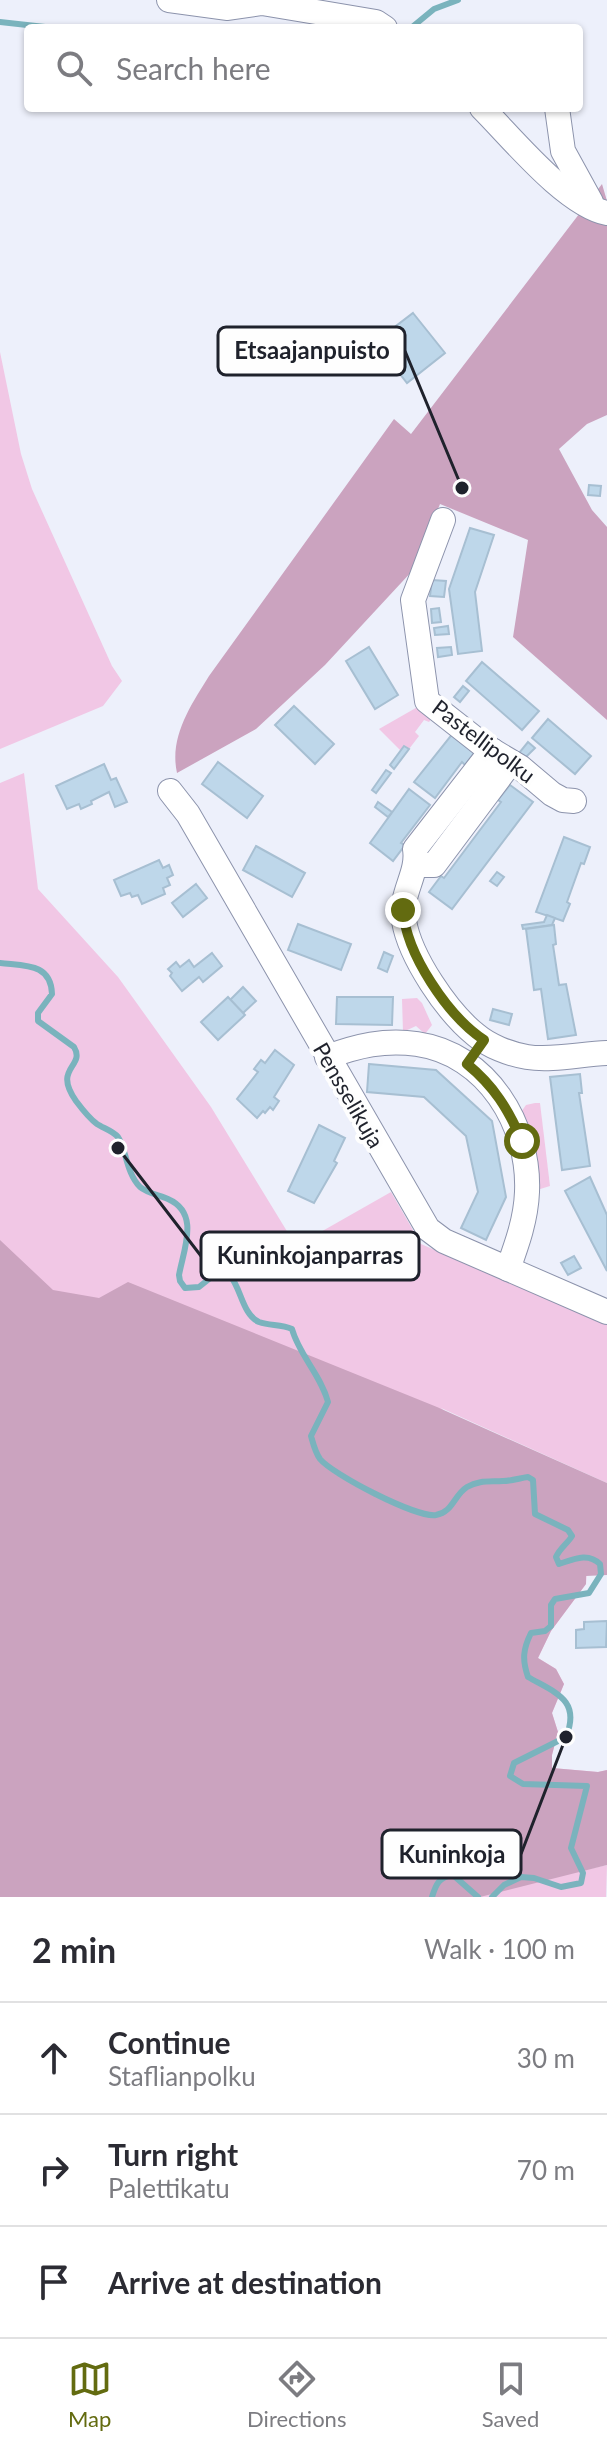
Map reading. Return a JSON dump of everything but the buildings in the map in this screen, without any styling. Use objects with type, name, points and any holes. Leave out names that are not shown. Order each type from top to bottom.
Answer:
[{"type":"street","points":[[169,0],[228,8],[262,3],[379,24]]},
{"type":"street","points":[[486,112],[559,186],[602,212]]},
{"type":"street","points":[[558,112],[563,151],[577,180],[602,212]]},
{"type":"street","name":"Pastellipolku","points":[[443,520],[413,600],[427,701],[552,794],[574,801]]},
{"type":"street","points":[[501,756],[415,849],[418,865],[405,892],[404,921],[411,943],[441,996],[461,1020],[484,1040],[529,1057],[607,1053]]},
{"type":"street","name":"Pensselikuja","points":[[170,791],[188,814],[428,1229],[444,1241],[607,1312]]},
{"type":"street","points":[[467,1064],[484,1040]]},
{"type":"street","points":[[327,1057],[361,1045],[398,1042],[426,1045],[467,1064],[495,1090],[522,1141],[527,1192],[520,1235],[508,1269]]},
{"type":"shaded area","points":[[602,184],[607,201],[607,415],[587,424],[559,449],[592,510],[607,527],[607,720],[513,637],[528,540],[440,504],[414,569],[325,665],[256,729],[177,773],[175,760],[179,734],[202,687],[394,419],[411,434]]},
{"type":"shaded area","points":[[0,352],[21,454],[32,489],[112,666],[122,681],[103,706],[0,749]]},
{"type":"shaded area","points":[[421,705],[434,716],[429,722],[424,720],[415,732],[419,736],[409,749],[404,746],[401,751],[379,729]]},
{"type":"shaded area","points":[[24,773],[38,889],[118,977],[211,1107],[296,1246],[391,1192],[421,1244],[607,1325],[607,1483],[441,1408],[590,1540],[586,1584],[551,1631],[538,1658],[556,1669],[564,1684],[552,1713],[558,1732],[552,1768],[607,1770],[589,1869],[607,1865],[606,1897],[0,1897],[0,783]]},
{"type":"shaded area","points":[[417,998],[432,1025],[425,1034],[416,1026],[403,1032],[402,999]]},
{"type":"shaded area","points":[[540,1103],[550,1186],[537,1190],[519,1115],[526,1105]]},
{"type":"shaded area","points":[[0,1240],[53,1290],[99,1298],[128,1282],[437,1407],[607,1483],[607,1575],[586,1576],[586,1584],[551,1631],[538,1658],[556,1669],[564,1684],[552,1713],[558,1732],[552,1768],[607,1770],[607,1865],[480,1897],[0,1897]]},
{"type":"waterway","points":[[416,24],[434,9],[458,0]]},
{"type":"waterway","points":[[0,22],[24,25]]},
{"type":"waterway","points":[[0,963],[35,968],[47,976],[52,994],[38,1013],[38,1021],[74,1047],[76,1059],[67,1081],[76,1101],[94,1122],[118,1137],[132,1175],[140,1187],[168,1199],[184,1213],[187,1232],[179,1275],[185,1288],[199,1287],[214,1275],[231,1277],[254,1319],[292,1329],[328,1402],[311,1436],[320,1459],[375,1494],[411,1510],[436,1515],[446,1510],[471,1485],[528,1477],[533,1480],[535,1514],[568,1530],[572,1536],[556,1557],[559,1564],[586,1557],[600,1564],[601,1574],[589,1593],[555,1599],[551,1605],[551,1626],[545,1631],[531,1633],[528,1639],[524,1660],[528,1677],[563,1699],[568,1706],[570,1724],[566,1737],[514,1763],[510,1776],[523,1784],[587,1786],[571,1848],[583,1873],[581,1883],[561,1887],[521,1877],[504,1885],[492,1897]]},
{"type":"waterway","points":[[432,1897],[439,1882],[453,1875],[478,1897]]},
{"type":"place","name":"Etsaajanpuisto","points":[[462,488]]},
{"type":"place","name":"Kuninkojanparras","points":[[118,1148]]},
{"type":"place","name":"Kuninkoja","points":[[566,1737]]},
{"type":"route","points":[[403,910],[411,943],[429,977],[461,1020],[484,1040],[467,1064],[495,1090],[522,1141]]}]
